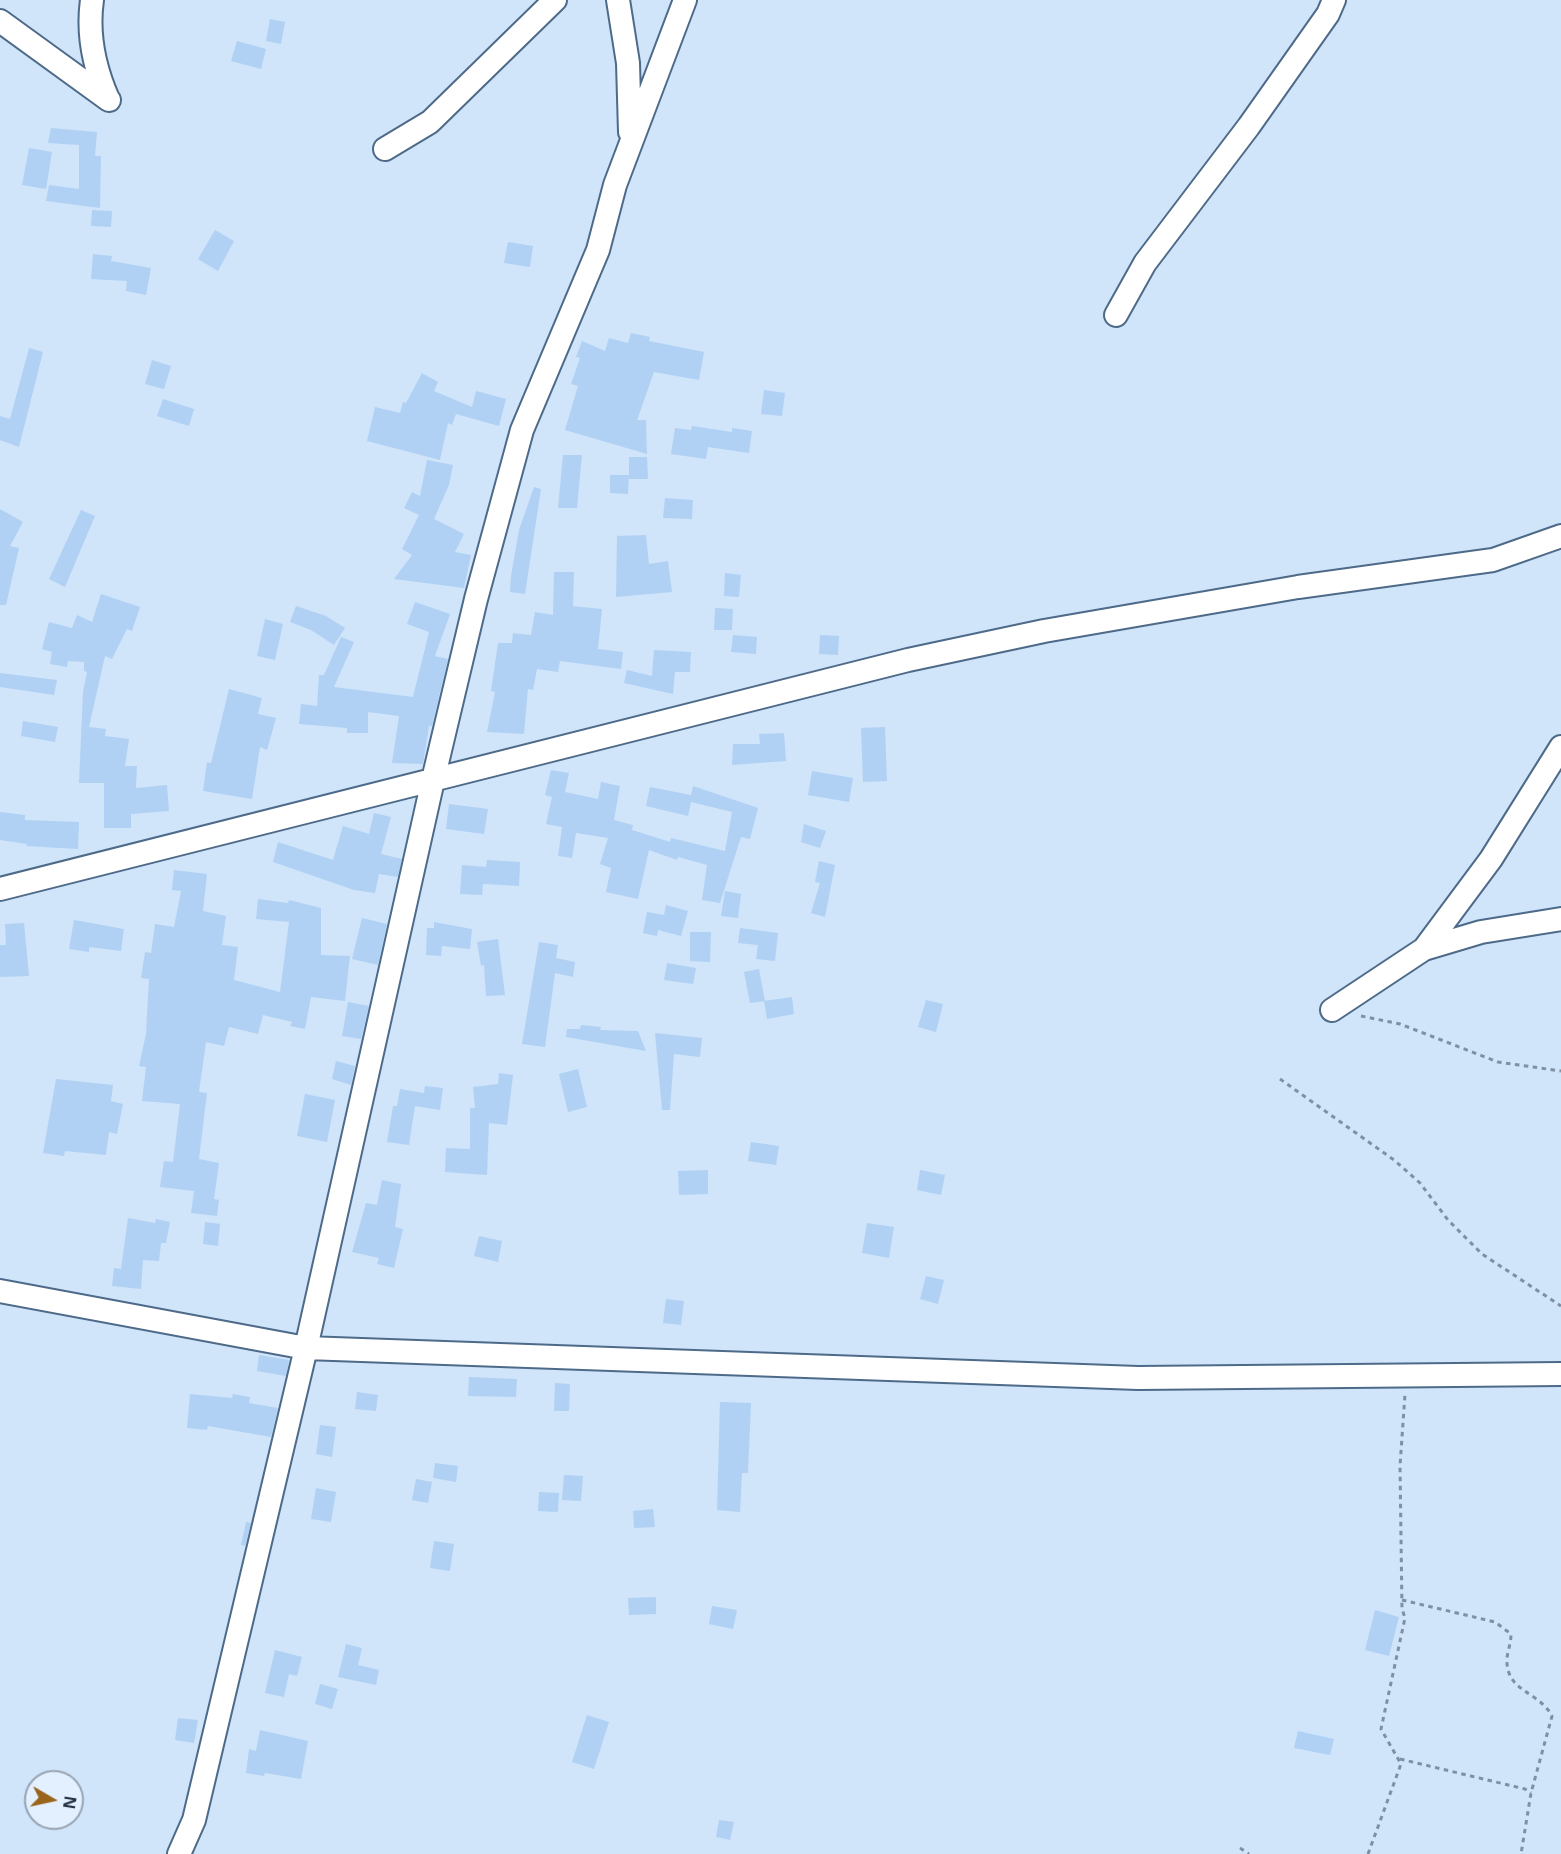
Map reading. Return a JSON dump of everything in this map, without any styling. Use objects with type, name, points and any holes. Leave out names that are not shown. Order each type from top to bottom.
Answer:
[{"type":"street","points":[[0,21],[109,100],[95,69],[90,17],[92,0]]},
{"type":"street","points":[[385,149],[430,122],[555,0]]},
{"type":"street","points":[[618,0],[628,63],[630,145]]},
{"type":"street","points":[[180,1854],[194,1820],[306,1348],[433,780],[476,599],[522,430],[598,250],[615,185],[685,0]]},
{"type":"street","points":[[1116,315],[1145,263],[1249,126],[1328,14],[1334,0]]},
{"type":"street","points":[[0,889],[908,660],[1044,631],[1287,589],[1493,560],[1561,536]]},
{"type":"street","points":[[1424,950],[1491,859],[1561,747]]},
{"type":"street","points":[[1332,1010],[1424,950],[1481,932],[1561,919]]},
{"type":"street","points":[[0,1291],[306,1348],[1138,1378],[1561,1374]]},
{"type":"path","points":[[1332,1010],[1400,1024],[1498,1062],[1561,1071]]},
{"type":"path","points":[[1280,1079],[1394,1160],[1420,1183],[1448,1220],[1482,1254],[1561,1306]]},
{"type":"path","points":[[1368,1854],[1401,1764],[1381,1729],[1405,1618],[1402,1600],[1400,1466],[1406,1375]]},
{"type":"path","points":[[1402,1600],[1495,1622],[1510,1634],[1507,1659],[1510,1678],[1516,1687],[1544,1705],[1552,1716],[1531,1793],[1521,1854]]},
{"type":"path","points":[[1398,1759],[1525,1789],[1531,1793]]},
{"type":"path","points":[[1240,1848],[1249,1854]]},
{"type":"building","points":[[270,19],[285,22],[281,44],[266,41]]},
{"type":"building","points":[[237,41],[266,49],[261,69],[231,61]]},
{"type":"building","points":[[51,128],[97,132],[95,156],[101,156],[100,208],[46,201],[49,185],[79,189],[79,145],[48,143]]},
{"type":"building","points":[[29,148],[52,152],[46,189],[22,185]]},
{"type":"building","points":[[92,210],[112,211],[111,227],[91,226]]},
{"type":"building","points":[[215,230],[234,241],[218,271],[198,259]]},
{"type":"building","points":[[508,242],[533,246],[530,267],[504,263]]},
{"type":"building","points":[[93,254],[112,256],[111,261],[151,268],[146,295],[126,291],[127,281],[91,279]]},
{"type":"building","points":[[631,333],[650,337],[649,341],[704,352],[699,380],[654,372],[637,420],[646,420],[647,454],[565,430],[578,386],[571,384],[580,358],[576,357],[582,341],[605,351],[609,338],[628,343]]},
{"type":"building","points":[[29,348],[43,352],[19,447],[0,440],[0,416],[10,419]]},
{"type":"building","points":[[152,360],[171,366],[164,389],[145,384]]},
{"type":"building","points":[[422,373],[438,382],[434,391],[472,407],[476,391],[506,399],[499,426],[456,414],[452,425],[448,423],[440,460],[367,441],[375,407],[400,413],[403,402],[406,403]]},
{"type":"building","points":[[764,390],[785,393],[782,416],[761,414]]},
{"type":"building","points":[[163,399],[194,409],[189,426],[157,416]]},
{"type":"building","points":[[692,426],[732,432],[732,428],[752,431],[749,453],[708,447],[706,459],[671,454],[675,428],[691,430]]},
{"type":"building","points":[[563,455],[582,455],[577,508],[558,508]]},
{"type":"building","points":[[629,457],[647,457],[648,479],[629,479]]},
{"type":"building","points":[[427,460],[453,465],[449,485],[434,519],[464,534],[455,552],[471,555],[464,588],[394,579],[412,555],[402,549],[419,515],[404,508],[412,492],[420,496]]},
{"type":"building","points":[[610,475],[629,475],[628,494],[610,493]]},
{"type":"building","points":[[534,487],[541,489],[525,594],[510,592],[519,530]]},
{"type":"building","points":[[665,498],[693,500],[692,519],[663,518]]},
{"type":"building","points":[[0,509],[23,522],[10,546],[19,548],[6,605],[0,605]]},
{"type":"building","points":[[81,510],[95,516],[65,587],[49,579]]},
{"type":"building","points":[[646,535],[649,564],[668,561],[672,592],[616,597],[617,536]]},
{"type":"building","points":[[554,572],[574,572],[573,606],[602,609],[598,649],[623,652],[621,669],[560,661],[558,672],[537,669],[533,690],[528,689],[524,734],[487,732],[495,692],[491,691],[498,643],[512,643],[513,633],[531,635],[535,612],[553,615]]},
{"type":"building","points":[[725,573],[741,575],[739,597],[724,596]]},
{"type":"building","points":[[101,594],[140,607],[132,631],[127,629],[112,659],[105,656],[89,727],[106,729],[105,736],[129,739],[125,766],[137,766],[136,788],[167,785],[169,811],[131,814],[131,828],[104,828],[104,783],[79,783],[83,692],[87,672],[84,671],[84,662],[68,661],[67,667],[50,664],[52,652],[42,649],[49,622],[72,628],[77,615],[92,622]]},
{"type":"building","points":[[415,602],[450,614],[435,656],[448,659],[432,726],[429,726],[423,764],[392,763],[399,716],[368,712],[368,733],[347,733],[347,728],[299,724],[301,704],[317,706],[319,675],[324,675],[341,637],[354,642],[334,687],[413,697],[429,632],[407,624]]},
{"type":"building","points":[[296,606],[326,616],[345,628],[334,645],[311,630],[290,622]]},
{"type":"building","points":[[715,608],[733,609],[732,630],[714,630]]},
{"type":"building","points":[[265,619],[283,624],[275,660],[257,656]]},
{"type":"building","points":[[733,635],[757,637],[756,654],[731,652]]},
{"type":"building","points":[[820,635],[839,636],[838,655],[819,654]]},
{"type":"building","points":[[654,650],[691,652],[690,672],[675,672],[673,694],[624,683],[627,670],[652,676]]},
{"type":"building","points":[[0,673],[57,680],[54,695],[0,687]]},
{"type":"building","points":[[229,689],[262,698],[258,714],[276,718],[267,750],[260,747],[252,799],[203,791],[207,762],[211,763]]},
{"type":"building","points":[[23,721],[58,727],[55,742],[21,736]]},
{"type":"building","points":[[885,727],[887,781],[863,782],[861,728]]},
{"type":"building","points":[[784,733],[786,761],[732,765],[733,744],[760,744],[759,734]]},
{"type":"building","points":[[551,770],[569,773],[565,792],[598,799],[601,782],[620,786],[614,820],[633,825],[632,830],[670,842],[671,838],[725,851],[732,812],[691,802],[688,816],[646,806],[650,787],[691,795],[693,786],[758,808],[750,839],[741,837],[720,903],[702,900],[707,865],[678,857],[677,860],[649,850],[638,899],[606,892],[611,868],[600,864],[608,838],[576,833],[572,858],[558,856],[562,827],[546,824],[552,797],[545,795]]},
{"type":"building","points":[[812,771],[853,778],[849,802],[808,795]]},
{"type":"building","points":[[449,804],[488,809],[484,834],[446,829]]},
{"type":"building","points":[[0,812],[25,815],[25,820],[79,822],[78,849],[26,846],[27,844],[0,840]]},
{"type":"building","points":[[374,813],[391,817],[381,854],[402,859],[398,877],[379,874],[375,893],[354,890],[273,862],[278,842],[333,860],[343,826],[369,834]]},
{"type":"building","points":[[804,824],[826,831],[820,848],[801,842]]},
{"type":"building","points":[[487,860],[520,862],[519,886],[483,884],[482,895],[460,894],[462,865],[486,867]]},
{"type":"building","points":[[819,861],[835,865],[825,917],[811,913],[820,883],[815,882]]},
{"type":"building","points":[[174,870],[207,874],[203,911],[226,916],[222,945],[238,947],[234,980],[280,992],[289,922],[256,919],[258,899],[288,903],[289,900],[321,908],[321,955],[350,956],[345,1001],[311,997],[305,1029],[290,1026],[292,1022],[263,1015],[258,1034],[229,1027],[224,1046],[206,1042],[199,1092],[207,1093],[199,1159],[219,1163],[214,1199],[219,1200],[217,1216],[191,1213],[194,1191],[160,1187],[164,1161],[173,1162],[180,1104],[142,1101],[146,1067],[139,1066],[146,1034],[149,979],[141,978],[145,952],[151,953],[155,924],[174,927],[181,891],[172,890]]},
{"type":"building","points":[[725,891],[741,894],[738,918],[721,916]]},
{"type":"building","points":[[666,905],[688,911],[681,936],[658,930],[657,936],[643,933],[647,912],[664,915]]},
{"type":"building","points":[[362,918],[387,924],[378,965],[352,959]]},
{"type":"building","points":[[74,920],[124,929],[121,951],[89,947],[89,952],[69,949]]},
{"type":"building","points":[[434,922],[472,929],[470,949],[442,946],[441,956],[426,955],[427,928],[434,928]]},
{"type":"building","points":[[24,923],[29,976],[0,977],[0,945],[6,945],[5,924]]},
{"type":"building","points":[[740,928],[778,933],[775,961],[756,959],[758,945],[738,943]]},
{"type":"building","points":[[690,932],[711,932],[710,962],[690,961]]},
{"type":"building","points":[[498,939],[505,995],[486,996],[484,965],[481,966],[477,942]]},
{"type":"building","points":[[539,942],[558,945],[556,958],[575,962],[573,977],[555,973],[545,1047],[522,1044]]},
{"type":"building","points":[[667,963],[696,968],[693,984],[664,980]]},
{"type":"building","points":[[759,969],[765,1001],[750,1003],[744,972]]},
{"type":"building","points":[[792,997],[794,1014],[767,1019],[764,1001]]},
{"type":"building","points":[[926,1000],[943,1004],[936,1032],[918,1027]]},
{"type":"building","points":[[348,1002],[369,1006],[361,1039],[342,1036]]},
{"type":"building","points":[[581,1025],[601,1027],[600,1030],[638,1031],[646,1051],[566,1037],[567,1029],[580,1029]]},
{"type":"building","points":[[655,1033],[702,1038],[700,1057],[674,1054],[670,1110],[662,1110]]},
{"type":"building","points":[[336,1061],[355,1066],[351,1085],[332,1079]]},
{"type":"building","points":[[578,1069],[587,1107],[568,1112],[559,1074]]},
{"type":"building","points":[[499,1073],[513,1075],[507,1125],[489,1123],[487,1175],[445,1172],[446,1148],[470,1149],[470,1108],[475,1108],[473,1087],[498,1084]]},
{"type":"building","points":[[56,1079],[113,1085],[111,1101],[123,1104],[117,1134],[109,1132],[106,1155],[65,1151],[64,1156],[43,1153]]},
{"type":"building","points":[[425,1086],[443,1088],[440,1110],[415,1106],[409,1145],[387,1142],[393,1106],[397,1106],[400,1089],[424,1093]]},
{"type":"building","points":[[305,1094],[335,1100],[327,1142],[297,1136]]},
{"type":"building","points":[[751,1142],[779,1146],[776,1165],[748,1161]]},
{"type":"building","points":[[708,1170],[708,1194],[679,1195],[678,1171]]},
{"type":"building","points":[[920,1170],[945,1175],[941,1195],[917,1190]]},
{"type":"building","points":[[382,1180],[401,1184],[395,1227],[403,1229],[394,1268],[377,1264],[379,1258],[352,1252],[366,1203],[377,1205]]},
{"type":"building","points":[[128,1218],[155,1223],[156,1219],[170,1222],[166,1243],[161,1243],[159,1261],[143,1260],[141,1289],[112,1286],[114,1268],[121,1269]]},
{"type":"building","points":[[205,1222],[220,1224],[218,1246],[203,1244]]},
{"type":"building","points":[[867,1223],[894,1227],[889,1258],[862,1253]]},
{"type":"building","points":[[479,1236],[502,1241],[498,1262],[474,1256]]},
{"type":"building","points":[[926,1276],[944,1280],[938,1304],[920,1299]]},
{"type":"building","points":[[666,1299],[684,1301],[681,1325],[663,1323]]},
{"type":"building","points":[[259,1355],[289,1360],[286,1376],[257,1371]]},
{"type":"building","points":[[469,1377],[517,1379],[516,1397],[468,1396]]},
{"type":"building","points":[[555,1383],[570,1384],[569,1411],[554,1411]]},
{"type":"building","points":[[357,1392],[378,1395],[376,1411],[355,1409]]},
{"type":"building","points":[[190,1394],[232,1398],[233,1394],[250,1397],[249,1403],[278,1408],[271,1437],[208,1426],[207,1430],[187,1428]]},
{"type":"building","points":[[720,1402],[751,1403],[748,1473],[742,1473],[740,1512],[717,1510]]},
{"type":"building","points":[[320,1425],[336,1427],[332,1457],[316,1454]]},
{"type":"building","points":[[435,1463],[458,1466],[456,1482],[433,1478]]},
{"type":"building","points":[[564,1475],[583,1476],[581,1501],[562,1500]]},
{"type":"building","points":[[416,1479],[432,1482],[428,1503],[412,1500]]},
{"type":"building","points":[[316,1488],[336,1492],[331,1522],[311,1519]]},
{"type":"building","points":[[539,1492],[559,1493],[558,1512],[538,1511]]},
{"type":"building","points":[[653,1509],[655,1527],[634,1528],[633,1511]]},
{"type":"building","points":[[246,1522],[251,1523],[245,1546],[241,1545]]},
{"type":"building","points":[[434,1541],[454,1544],[450,1571],[430,1568]]},
{"type":"building","points":[[656,1597],[656,1614],[629,1615],[628,1598]]},
{"type":"building","points":[[712,1606],[737,1610],[733,1629],[709,1624]]},
{"type":"building","points":[[1375,1610],[1399,1617],[1389,1656],[1365,1650]]},
{"type":"building","points":[[346,1644],[362,1648],[358,1665],[379,1670],[376,1685],[338,1677]]},
{"type":"building","points":[[275,1650],[302,1657],[297,1676],[289,1674],[284,1697],[265,1693]]},
{"type":"building","points":[[320,1684],[338,1689],[332,1709],[315,1704]]},
{"type":"building","points":[[587,1715],[609,1722],[594,1769],[572,1762]]},
{"type":"building","points":[[178,1718],[198,1720],[194,1743],[175,1740]]},
{"type":"building","points":[[260,1730],[308,1741],[301,1779],[265,1773],[264,1776],[246,1773],[249,1749],[256,1751]]},
{"type":"building","points":[[1298,1731],[1334,1739],[1330,1755],[1294,1748]]},
{"type":"building","points":[[719,1820],[734,1822],[730,1840],[716,1837]]}]
